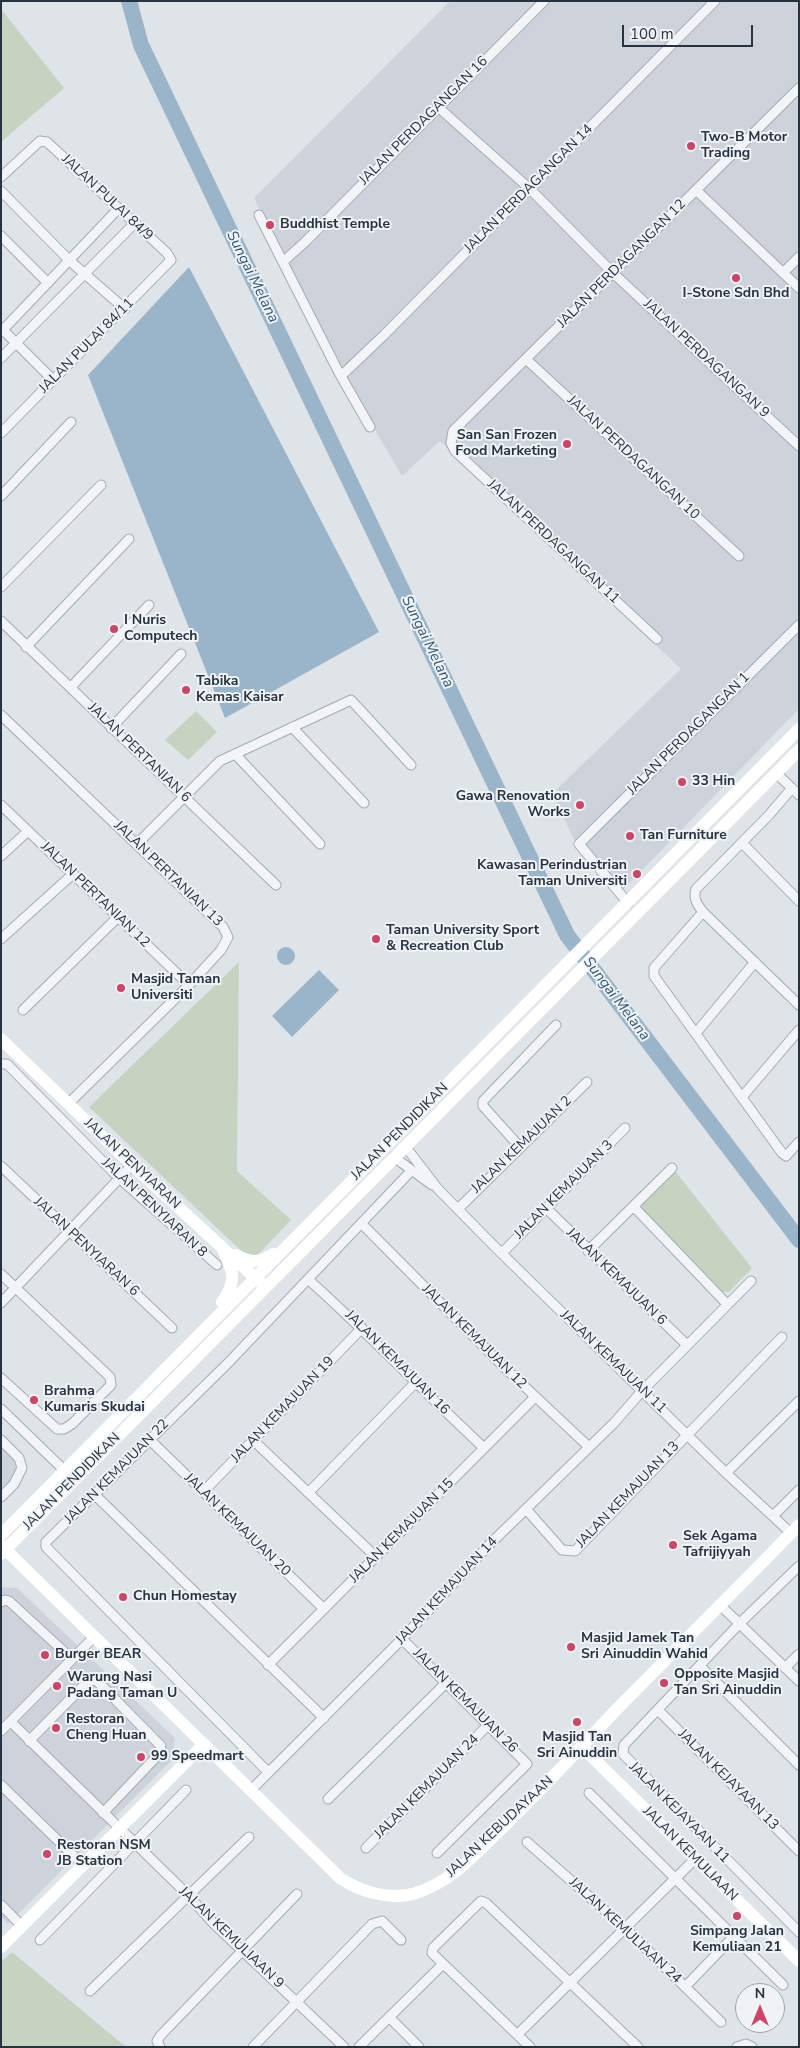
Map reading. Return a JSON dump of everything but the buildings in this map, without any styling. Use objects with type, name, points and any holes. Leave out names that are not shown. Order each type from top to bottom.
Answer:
[{"type":"main road","name":"JALAN PENDIDIKAN","points":[[1,1535],[799,729]]},
{"type":"main road","name":"JALAN PENDIDIKAN","points":[[3,1549],[544,1009],[799,750]]},
{"type":"main road","name":"JALAN PENYIARAN","points":[[1,1039],[132,1165],[265,1286]]},
{"type":"main road","points":[[220,1244],[246,1261],[257,1262],[270,1256],[302,1230]]},
{"type":"main road","points":[[206,1327],[232,1288],[229,1263],[220,1244]]},
{"type":"main road","name":"JALAN KEBUDAYAAN","points":[[3,1549],[340,1878],[353,1887],[372,1894],[393,1896],[414,1894],[457,1872],[520,1812],[795,1529]]},
{"type":"main road","points":[[2,1944],[204,1744]]},
{"type":"main road","name":"JALAN KEMULIAAN","points":[[582,1747],[799,1961]]},
{"type":"street","name":"JALAN PERDAGANGAN 16","points":[[284,261],[544,1]]},
{"type":"street","name":"JALAN PERDAGANGAN 14","points":[[341,376],[530,189],[715,1]]},
{"type":"street","name":"JALAN PERDAGANGAN 12","points":[[451,443],[453,431],[799,88]]},
{"type":"street","name":"JALAN PERDAGANGAN 9","points":[[438,106],[530,189],[612,273],[799,446]]},
{"type":"street","name":"JALAN PULAI 84/9","points":[[1,177],[27,151],[43,141],[47,142],[170,257]]},
{"type":"street","points":[[696,190],[799,288]]},
{"type":"street","points":[[1,191],[70,261],[125,309]]},
{"type":"street","points":[[53,380],[2,330],[118,210]]},
{"type":"street","points":[[260,215],[341,376],[370,427]]},
{"type":"street","points":[[1,358],[134,224]]},
{"type":"street","points":[[1,236],[48,283]]},
{"type":"street","name":"JALAN PULAI 84/11","points":[[1,433],[125,309],[170,260],[170,257]]},
{"type":"street","points":[[783,274],[799,258]]},
{"type":"street","name":"JALAN PERDAGANGAN 10","points":[[526,359],[739,556]]},
{"type":"street","points":[[1,496],[71,422]]},
{"type":"street","name":"JALAN PERDAGANGAN 11","points":[[451,443],[455,451],[657,639]]},
{"type":"street","points":[[1,587],[102,485]]},
{"type":"street","points":[[26,647],[129,540]]},
{"type":"street","points":[[72,687],[149,605]]},
{"type":"street","name":"JALAN PERTANIAN 6","points":[[1,622],[26,647],[72,687],[111,728],[276,885]]},
{"type":"street","name":"JALAN PERDAGANGAN 1","points":[[628,903],[579,844],[799,625]]},
{"type":"street","points":[[111,728],[181,654]]},
{"type":"street","points":[[136,844],[220,761],[350,700],[411,766]]},
{"type":"street","name":"JALAN PERTANIAN 13","points":[[1,715],[227,932],[228,937],[221,950],[189,985],[68,1104]]},
{"type":"street","points":[[292,727],[364,804]]},
{"type":"street","points":[[235,754],[320,844]]},
{"type":"street","points":[[776,773],[795,791],[696,889],[694,895],[695,902],[703,912],[799,1005]]},
{"type":"street","name":"JALAN PERTANIAN 12","points":[[1,805],[189,985]]},
{"type":"street","points":[[1,856],[28,831]]},
{"type":"street","points":[[742,843],[799,901]]},
{"type":"street","points":[[1,939],[73,874]]},
{"type":"street","points":[[703,912],[652,972],[671,1003],[786,1156],[799,1142]]},
{"type":"street","points":[[23,1010],[118,917]]},
{"type":"street","points":[[696,1034],[755,962]]},
{"type":"street","points":[[519,1146],[483,1106],[483,1101],[556,1025]]},
{"type":"street","points":[[742,1097],[799,1030]]},
{"type":"street","name":"JALAN PENYIARAN 8","points":[[4,1064],[119,1178],[217,1265]]},
{"type":"street","name":"JALAN KEMAJUAN 2","points":[[458,1209],[519,1146],[587,1082]]},
{"type":"street","name":"JALAN KEMAJUAN 3","points":[[503,1252],[626,1128]]},
{"type":"street","name":"JALAN KEMAJUAN 11","points":[[405,1146],[438,1189],[642,1391],[773,1516],[795,1529]]},
{"type":"street","name":"JALAN KEMAJUAN 11","points":[[394,1157],[438,1189]]},
{"type":"street","points":[[1,1303],[132,1165]]},
{"type":"street","name":"JALAN PENYIARAN 6","points":[[1,1166],[172,1328]]},
{"type":"street","points":[[588,1251],[672,1168]]},
{"type":"street","name":"JALAN KEMAJUAN 22","points":[[268,1772],[46,1547],[46,1542],[309,1280],[411,1171]]},
{"type":"street","points":[[634,1207],[727,1304]]},
{"type":"street","name":"JALAN KEMAJUAN 6","points":[[546,1208],[588,1251],[688,1345]]},
{"type":"street","name":"JALAN KEMAJUAN 12","points":[[362,1224],[535,1397],[588,1447]]},
{"type":"street","points":[[1,1274],[110,1376],[111,1385],[72,1424],[64,1429],[53,1427],[1,1378]]},
{"type":"street","name":"JALAN KEMAJUAN 16","points":[[309,1280],[362,1328],[415,1383],[484,1448]]},
{"type":"street","name":"JALAN KEMAJUAN 14","points":[[251,1790],[402,1639],[526,1509],[614,1423],[642,1391],[751,1281]]},
{"type":"street","name":"JALAN KEMAJUAN 19","points":[[203,1492],[362,1328]]},
{"type":"street","points":[[687,1434],[782,1337]]},
{"type":"street","points":[[309,1492],[415,1383]]},
{"type":"street","name":"JALAN KEMAJUAN 15","points":[[268,1665],[535,1397]]},
{"type":"street","points":[[726,1473],[799,1401]]},
{"type":"street","points":[[1,1409],[64,1470]]},
{"type":"street","name":"JALAN KEMAJUAN 13","points":[[526,1509],[562,1550],[575,1551],[687,1434]]},
{"type":"street","points":[[1,1440],[19,1458],[22,1468],[14,1484],[1,1497]]},
{"type":"street","name":"JALAN KEMAJUAN 20","points":[[150,1440],[324,1608]]},
{"type":"street","points":[[254,1441],[376,1556]]},
{"type":"street","points":[[773,1516],[799,1490]]},
{"type":"street","points":[[95,1495],[324,1718]]},
{"type":"street","name":"JALAN KEJAYAAN 11","points":[[799,1566],[740,1624],[624,1745],[624,1757],[799,1932]]},
{"type":"street","points":[[1,1602],[5,1600],[10,1601],[72,1659]]},
{"type":"street","points":[[720,1605],[799,1681]]},
{"type":"street","points":[[1,1731],[94,1637]]},
{"type":"street","name":"JALAN KEMAJUAN 26","points":[[402,1639],[527,1764],[437,1853]]},
{"type":"street","points":[[785,1668],[799,1654]]},
{"type":"street","points":[[700,1666],[799,1765]]},
{"type":"street","points":[[28,1740],[89,1680],[97,1681],[161,1746],[159,1754],[103,1813]]},
{"type":"street","points":[[328,1799],[447,1682]]},
{"type":"street","name":"JALAN KEJAYAAN 13","points":[[658,1710],[799,1851]]},
{"type":"street","name":"JALAN KEMULIAAN 9","points":[[11,1722],[133,1844],[187,1894],[242,1951],[344,2047]]},
{"type":"street","name":"JALAN KEMAJUAN 24","points":[[366,1848],[488,1725]]},
{"type":"street","points":[[1,1785],[83,1865]]},
{"type":"street","points":[[40,1940],[186,1790]]},
{"type":"street","points":[[588,1793],[781,1983]]},
{"type":"street","points":[[90,1991],[187,1894],[248,1837]]},
{"type":"street","name":"JALAN KEMULIAAN 24","points":[[527,1842],[626,1929],[721,2022]]},
{"type":"street","points":[[518,2034],[626,1929],[674,1877],[695,1859]]},
{"type":"street","points":[[159,2044],[160,2035],[296,1894]]},
{"type":"street","points":[[530,2047],[432,1954],[431,1950],[479,1901],[483,1901],[638,2047]]},
{"type":"street","points":[[1,1905],[22,1926]]},
{"type":"street","points":[[253,2047],[375,1921],[382,1921],[401,1940]]},
{"type":"street","points":[[685,1988],[734,1936]]},
{"type":"street","points":[[359,2047],[442,1965]]},
{"type":"street","points":[[389,2017],[420,2047]]},
{"type":"street","points":[[737,2047],[746,2044],[751,2046]]},
{"type":"shaded area","points":[[450,1],[799,1],[799,709],[617,896],[576,844],[556,801],[557,789],[681,669],[440,441],[402,476],[341,372],[254,198]]},
{"type":"shaded area","points":[[1,1436],[22,1457],[17,1486],[1,1502]]},
{"type":"shaded area","points":[[1,1587],[17,1588],[175,1738],[172,1760],[8,1924],[1,1917]]},
{"type":"green space","points":[[1,9],[64,88],[1,142]]},
{"type":"green space","points":[[196,711],[217,732],[188,760],[165,740]]},
{"type":"green space","points":[[239,962],[237,1171],[291,1220],[252,1261],[89,1107]]},
{"type":"green space","points":[[675,1171],[752,1268],[729,1292],[723,1292],[642,1209],[642,1203]]},
{"type":"green space","points":[[12,1952],[126,2047],[1,2047],[1,1962]]},
{"type":"water","points":[[189,267],[379,632],[225,718],[88,375]]},
{"type":"water","points":[[286,947],[292,950],[295,956],[292,962],[286,965],[280,962],[277,956],[280,950]]},
{"type":"water","points":[[319,970],[339,990],[292,1037],[272,1016]]},
{"type":"waterway","name":"Sungai Melana","points":[[129,1],[141,45],[567,935],[799,1240]]},
{"type":"place","name":"Two-B Motor Trading","points":[[691,146]]},
{"type":"place","name":"Buddhist Temple","points":[[270,225]]},
{"type":"place","name":"I-Stone Sdn Bhd","points":[[736,278]]},
{"type":"place","name":"San San Frozen Food Marketing","points":[[567,444]]},
{"type":"place","name":"I Nuris Computech","points":[[114,629]]},
{"type":"place","name":"Tabika Kemas Kaisar","points":[[186,690]]},
{"type":"place","name":"33 Hin","points":[[682,782]]},
{"type":"place","name":"Gawa Renovation Works","points":[[580,805]]},
{"type":"place","name":"Tan Furniture","points":[[630,836]]},
{"type":"place","name":"Kawasan Perindustrian Taman Universiti","points":[[637,874]]},
{"type":"place","name":"Taman University Sport & Recreation Club","points":[[376,939]]},
{"type":"place","name":"Masjid Taman Universiti","points":[[121,988]]},
{"type":"place","name":"Brahma Kumaris Skudai","points":[[34,1400]]},
{"type":"place","name":"Sek Agama Tafrijiyyah","points":[[673,1545]]},
{"type":"place","name":"Chun Homestay","points":[[123,1597]]},
{"type":"place","name":"Masjid Jamek Tan Sri Ainuddin Wahid","points":[[571,1647]]},
{"type":"place","name":"Burger BEAR","points":[[45,1655]]},
{"type":"place","name":"Opposite Masjid Tan Sri Ainuddin","points":[[664,1683]]},
{"type":"place","name":"Warung Nasi Padang Taman U","points":[[57,1686]]},
{"type":"place","name":"Masjid Tan Sri Ainuddin","points":[[577,1722]]},
{"type":"place","name":"Restoran Cheng Huan","points":[[56,1728]]},
{"type":"place","name":"99 Speedmart","points":[[141,1757]]},
{"type":"place","name":"Restoran NSM JB Station","points":[[47,1854]]},
{"type":"place","name":"Simpang Jalan Kemuliaan 21","points":[[737,1916]]}]
